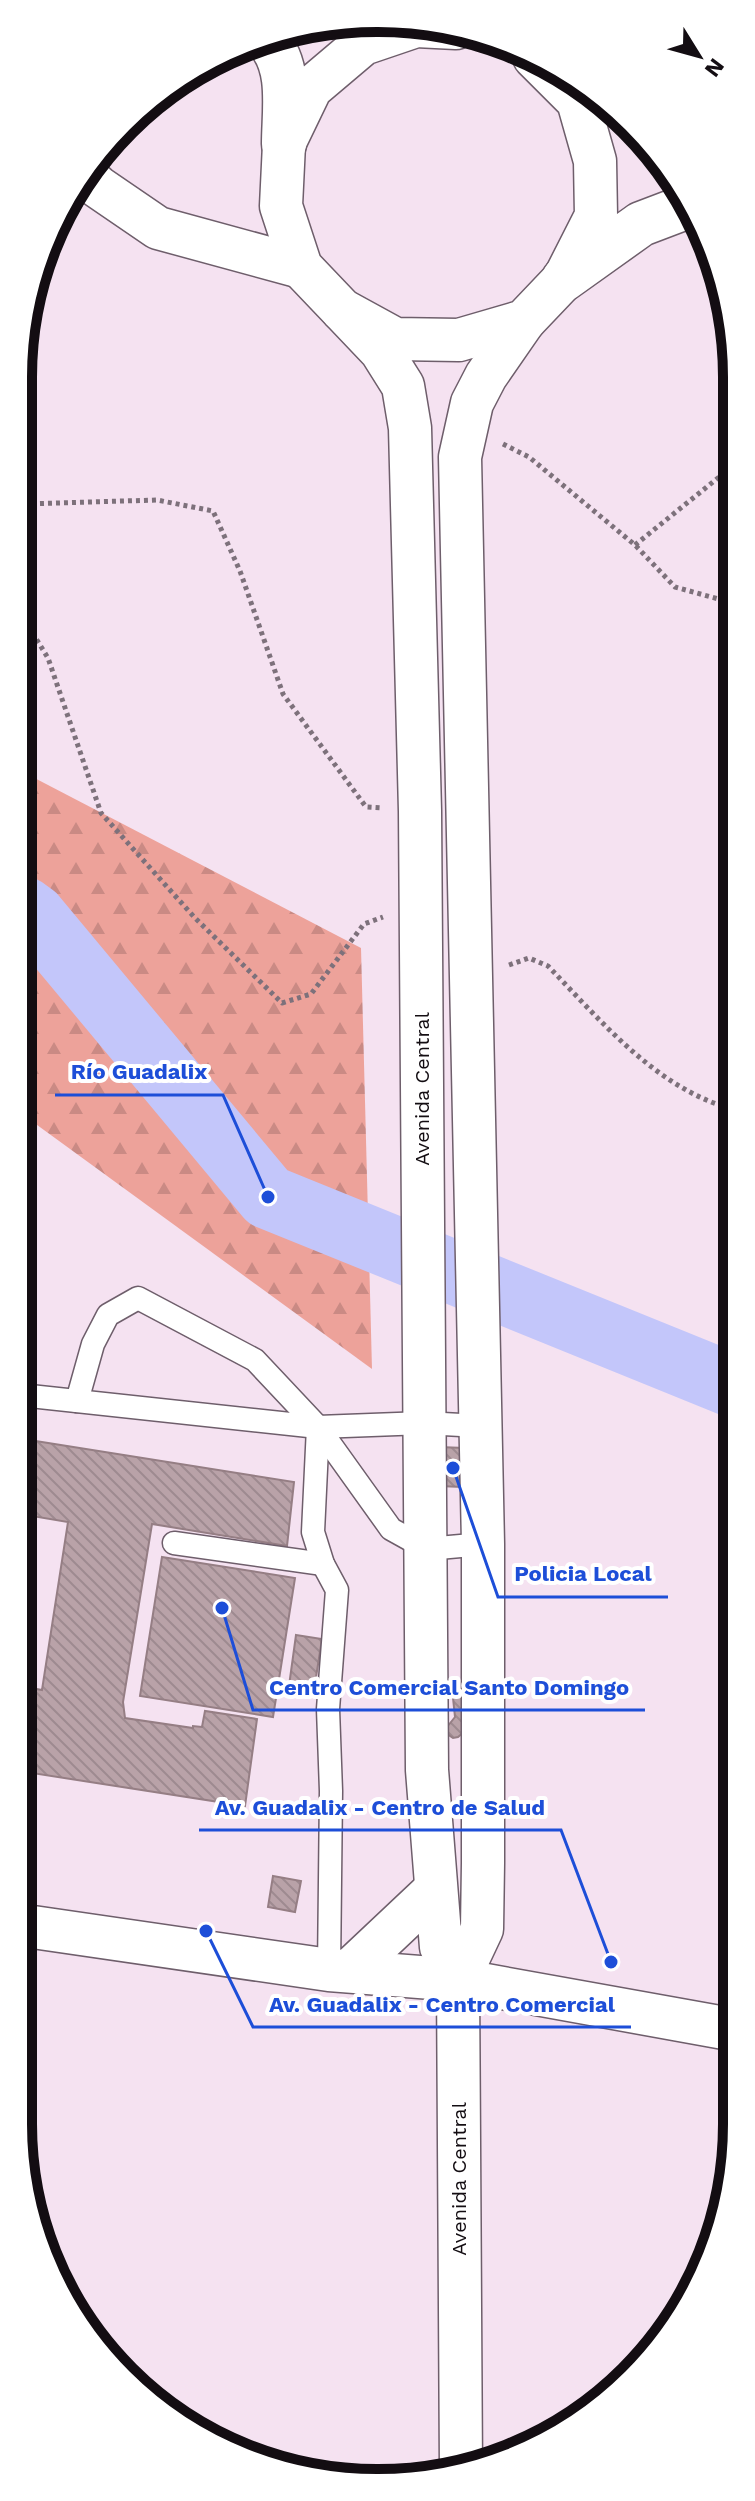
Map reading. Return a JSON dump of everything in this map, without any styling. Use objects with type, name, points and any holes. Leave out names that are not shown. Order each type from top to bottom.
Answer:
[{"type":"highway","points":[[273,48],[284,77],[284,144]]},
{"type":"highway","points":[[564,279],[641,224],[679,209]]},
{"type":"street","points":[[301,267],[281,206],[284,144],[311,88],[363,44],[403,33]]},
{"type":"street","points":[[458,1980],[482,1929],[483,1544],[460,457],[472,403],[486,376],[524,321],[564,279],[596,216],[595,161],[573,93]]},
{"type":"street","points":[[93,182],[158,228],[301,267]]},
{"type":"street","name":"Avenida Central","points":[[301,267],[381,351],[403,386],[410,428],[420,811],[427,1770],[441,1947],[458,1980],[461,2458]]},
{"type":"street","points":[[342,310],[395,339],[459,340],[524,321]]},
{"type":"street","points":[[339,1970],[435,1890]]},
{"type":"street","points":[[32,1927],[339,1970],[458,1980],[723,2028]]},
{"type":"street","points":[[482,1929],[537,1994]]},
{"type":"lane","points":[[77,1401],[93,1344],[108,1315],[138,1298],[255,1360],[318,1427],[391,1529],[427,1549],[483,1544]]},
{"type":"lane","points":[[32,1396],[318,1427],[424,1423],[480,1426]]},
{"type":"lane","points":[[318,1427],[313,1532],[323,1564],[337,1590],[328,1709],[339,1970]]},
{"type":"lane","points":[[174,1543],[323,1564]]},
{"type":"path","points":[[467,425],[529,457],[635,545],[675,587],[723,600]]},
{"type":"path","points":[[635,545],[723,474]]},
{"type":"path","points":[[32,504],[157,500],[213,511],[240,571],[283,694],[366,807],[420,811]]},
{"type":"path","points":[[32,632],[48,658],[101,813],[195,918],[282,1003],[311,994],[364,924],[421,905]]},
{"type":"path","points":[[471,978],[529,958],[548,966],[646,1064],[705,1101],[723,1106]]},
{"type":"green space","points":[[32,777],[361,948],[372,1369],[32,1121]]},
{"type":"building","points":[[32,1440],[294,1482],[287,1546],[152,1524],[123,1702],[125,1718],[193,1728],[202,1727],[205,1711],[257,1719],[245,1806],[32,1773],[32,1688],[42,1690],[68,1522],[32,1516]]},
{"type":"building","points":[[439,1447],[464,1448],[462,1487],[439,1486]]},
{"type":"building","points":[[162,1557],[295,1578],[273,1717],[140,1696]]},
{"type":"building","points":[[296,1635],[322,1639],[314,1690],[289,1686]]},
{"type":"building","points":[[463,1689],[464,1732],[453,1738],[447,1734],[447,1727],[455,1717],[453,1698],[456,1691]]},
{"type":"building","points":[[273,1876],[301,1881],[295,1912],[268,1907]]},
{"type":"waterway","points":[[32,915],[268,1197],[723,1381]]},
{"type":"place","name":"Río Guadalix","points":[[268,1197]]},
{"type":"place","name":"Policia Local","points":[[453,1468]]},
{"type":"place","name":"Centro Comercial Santo Domingo","points":[[222,1608]]},
{"type":"place","name":"Av. Guadalix - Centro Comercial","points":[[206,1931]]},
{"type":"place","name":"Av. Guadalix - Centro de Salud","points":[[611,1962]]}]
